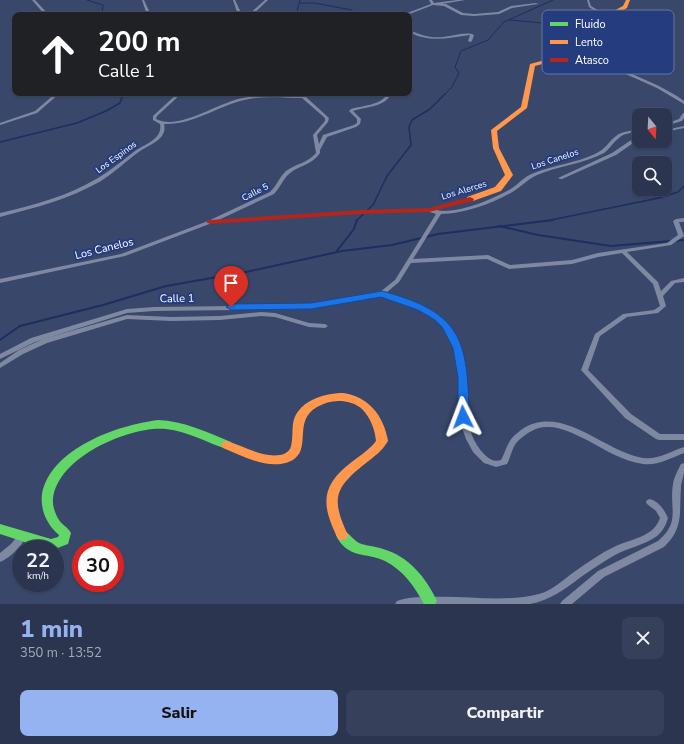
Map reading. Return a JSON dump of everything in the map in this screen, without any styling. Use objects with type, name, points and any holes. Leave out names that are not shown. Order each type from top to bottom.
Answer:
[{"type":"street","points":[[33,0],[44,12]]},
{"type":"street","points":[[144,0],[148,12]]},
{"type":"street","points":[[234,0],[239,12]]},
{"type":"street","points":[[253,12],[267,0]]},
{"type":"street","points":[[430,0],[434,4],[445,5],[462,14],[474,15],[499,13],[511,7],[536,4]]},
{"type":"street","points":[[412,12],[434,4],[464,0]]},
{"type":"street","points":[[588,0],[590,6],[596,10]]},
{"type":"street","name":"Los Alerces","points":[[618,10],[625,7],[628,0]]},
{"type":"street","points":[[412,33],[418,36],[433,39],[453,38],[470,34],[472,35],[470,41]]},
{"type":"street","name":"Los Alerces","points":[[429,210],[485,195],[498,189],[505,182],[509,175],[507,167],[495,148],[494,130],[524,108],[532,65],[542,62]]},
{"type":"street","points":[[627,74],[659,86],[684,103]]},
{"type":"street","points":[[0,124],[36,112],[54,96]]},
{"type":"street","name":"Los Espinos","points":[[0,215],[49,202],[91,184],[111,172],[163,133],[164,128],[162,123],[154,119],[155,116],[177,96]]},
{"type":"street","name":"Calle 5","points":[[210,222],[272,193],[277,189],[284,176],[316,157],[318,149],[325,136],[355,126],[359,123],[359,119],[350,112],[352,110],[379,103],[388,96]]},
{"type":"street","points":[[162,123],[191,120],[220,106],[242,99],[303,97],[327,118],[327,121],[315,135],[315,141],[318,149]]},
{"type":"street","points":[[672,123],[683,120],[684,114]]},
{"type":"street","points":[[672,130],[684,127]]},
{"type":"street","name":"Los Canelos","points":[[429,210],[439,213],[467,208],[487,201],[508,192],[520,185],[524,179],[534,174],[563,168],[604,151],[618,136],[632,132]]},
{"type":"street","points":[[560,178],[614,154],[632,142]]},
{"type":"street","points":[[210,222],[354,212],[429,210]]},
{"type":"street","points":[[382,294],[394,285],[439,213]]},
{"type":"street","points":[[410,261],[488,257],[509,267],[572,262],[598,255],[668,244],[680,236],[676,221],[684,220]]},
{"type":"street","name":"Los Canelos","points":[[0,281],[123,255],[210,222]]},
{"type":"street","points":[[623,251],[656,283],[663,306],[656,312],[625,315],[597,334],[584,370],[628,416],[659,437],[684,437]]},
{"type":"street","points":[[660,296],[673,282],[684,280]]},
{"type":"street","points":[[382,294],[427,311],[438,318],[450,330],[458,348],[462,367],[462,408],[465,426],[474,448],[490,463],[499,464],[504,462],[511,444],[519,434],[534,427],[548,424],[568,428],[610,449],[639,461],[658,460],[684,450]]},
{"type":"street","name":"Calle 1","points":[[0,357],[33,340],[127,311],[162,308],[303,307],[382,294]]},
{"type":"street","points":[[0,366],[21,352],[45,341],[127,317],[163,320],[225,318],[261,314],[309,325],[325,326]]},
{"type":"street","points":[[0,529],[22,537],[54,545],[63,541],[65,537],[64,533],[54,522],[49,510],[48,492],[51,480],[59,470],[75,456],[106,439],[147,425],[171,425],[191,430],[270,460],[279,460],[290,456],[295,450],[298,422],[302,414],[308,408],[321,401],[348,397],[362,402],[370,410],[382,441],[379,449],[359,461],[341,478],[332,493],[331,508],[343,537],[350,545],[360,550],[388,557],[402,564],[420,583],[430,601]]},
{"type":"street","points":[[565,604],[601,574],[661,544],[670,537],[678,524],[677,484],[684,466]]},
{"type":"street","points":[[400,604],[430,601],[501,603],[529,600],[548,595],[565,585],[596,562],[620,548],[645,539],[655,531],[662,524],[664,518],[659,509],[650,502]]},
{"type":"street","points":[[0,558],[14,547],[22,537]]},
{"type":"waterway","points":[[87,0],[103,5],[102,12]]},
{"type":"waterway","points":[[297,12],[300,0]]},
{"type":"waterway","points":[[357,220],[373,205],[387,176],[411,145],[409,127],[412,120],[430,109],[452,87],[459,73],[455,67],[461,51],[488,40],[504,22],[553,0]]},
{"type":"waterway","points":[[300,3],[314,3],[352,10]]},
{"type":"waterway","points":[[510,20],[542,23]]},
{"type":"waterway","points":[[0,142],[77,123],[106,111],[120,103],[122,97],[121,96]]},
{"type":"waterway","points":[[548,221],[659,198],[678,192],[684,186]]},
{"type":"waterway","points":[[336,252],[354,229],[357,220]]},
{"type":"waterway","points":[[548,221],[553,220]]},
{"type":"waterway","points":[[501,226],[548,221]]},
{"type":"waterway","points":[[0,340],[20,326],[103,305],[166,286],[246,272],[342,251],[392,245],[438,234],[501,226]]},
{"type":"waterway","points":[[501,226],[538,235],[611,246],[671,241]]},
{"type":"waterway","points":[[675,241],[684,240]]},
{"type":"traffic: fast","points":[[0,529],[51,545],[64,540],[65,533],[54,523],[47,504],[50,485],[61,469],[78,454],[98,442],[120,432],[141,426],[158,424],[176,426],[194,431],[227,445]]},
{"type":"traffic: fast","points":[[342,535],[346,541],[357,548],[388,556],[402,564],[418,581],[430,601]]},
{"type":"traffic: slow","points":[[619,10],[625,7],[628,0]]},
{"type":"traffic: slow","points":[[470,199],[498,189],[509,175],[496,148],[494,130],[524,108],[532,65],[542,62]]},
{"type":"traffic: slow","points":[[227,445],[264,459],[279,460],[286,458],[291,455],[296,447],[299,420],[305,410],[310,406],[321,400],[333,397],[347,398],[364,405],[375,419],[382,441],[376,449],[343,476],[333,493],[331,502],[332,511],[342,535]]},
{"type":"traffic: jam","points":[[210,222],[361,212],[429,210],[470,199]]},
{"type":"route","points":[[231,307],[311,306],[350,298],[382,294],[422,308],[438,318],[450,330],[458,348],[463,378],[463,417]]}]
